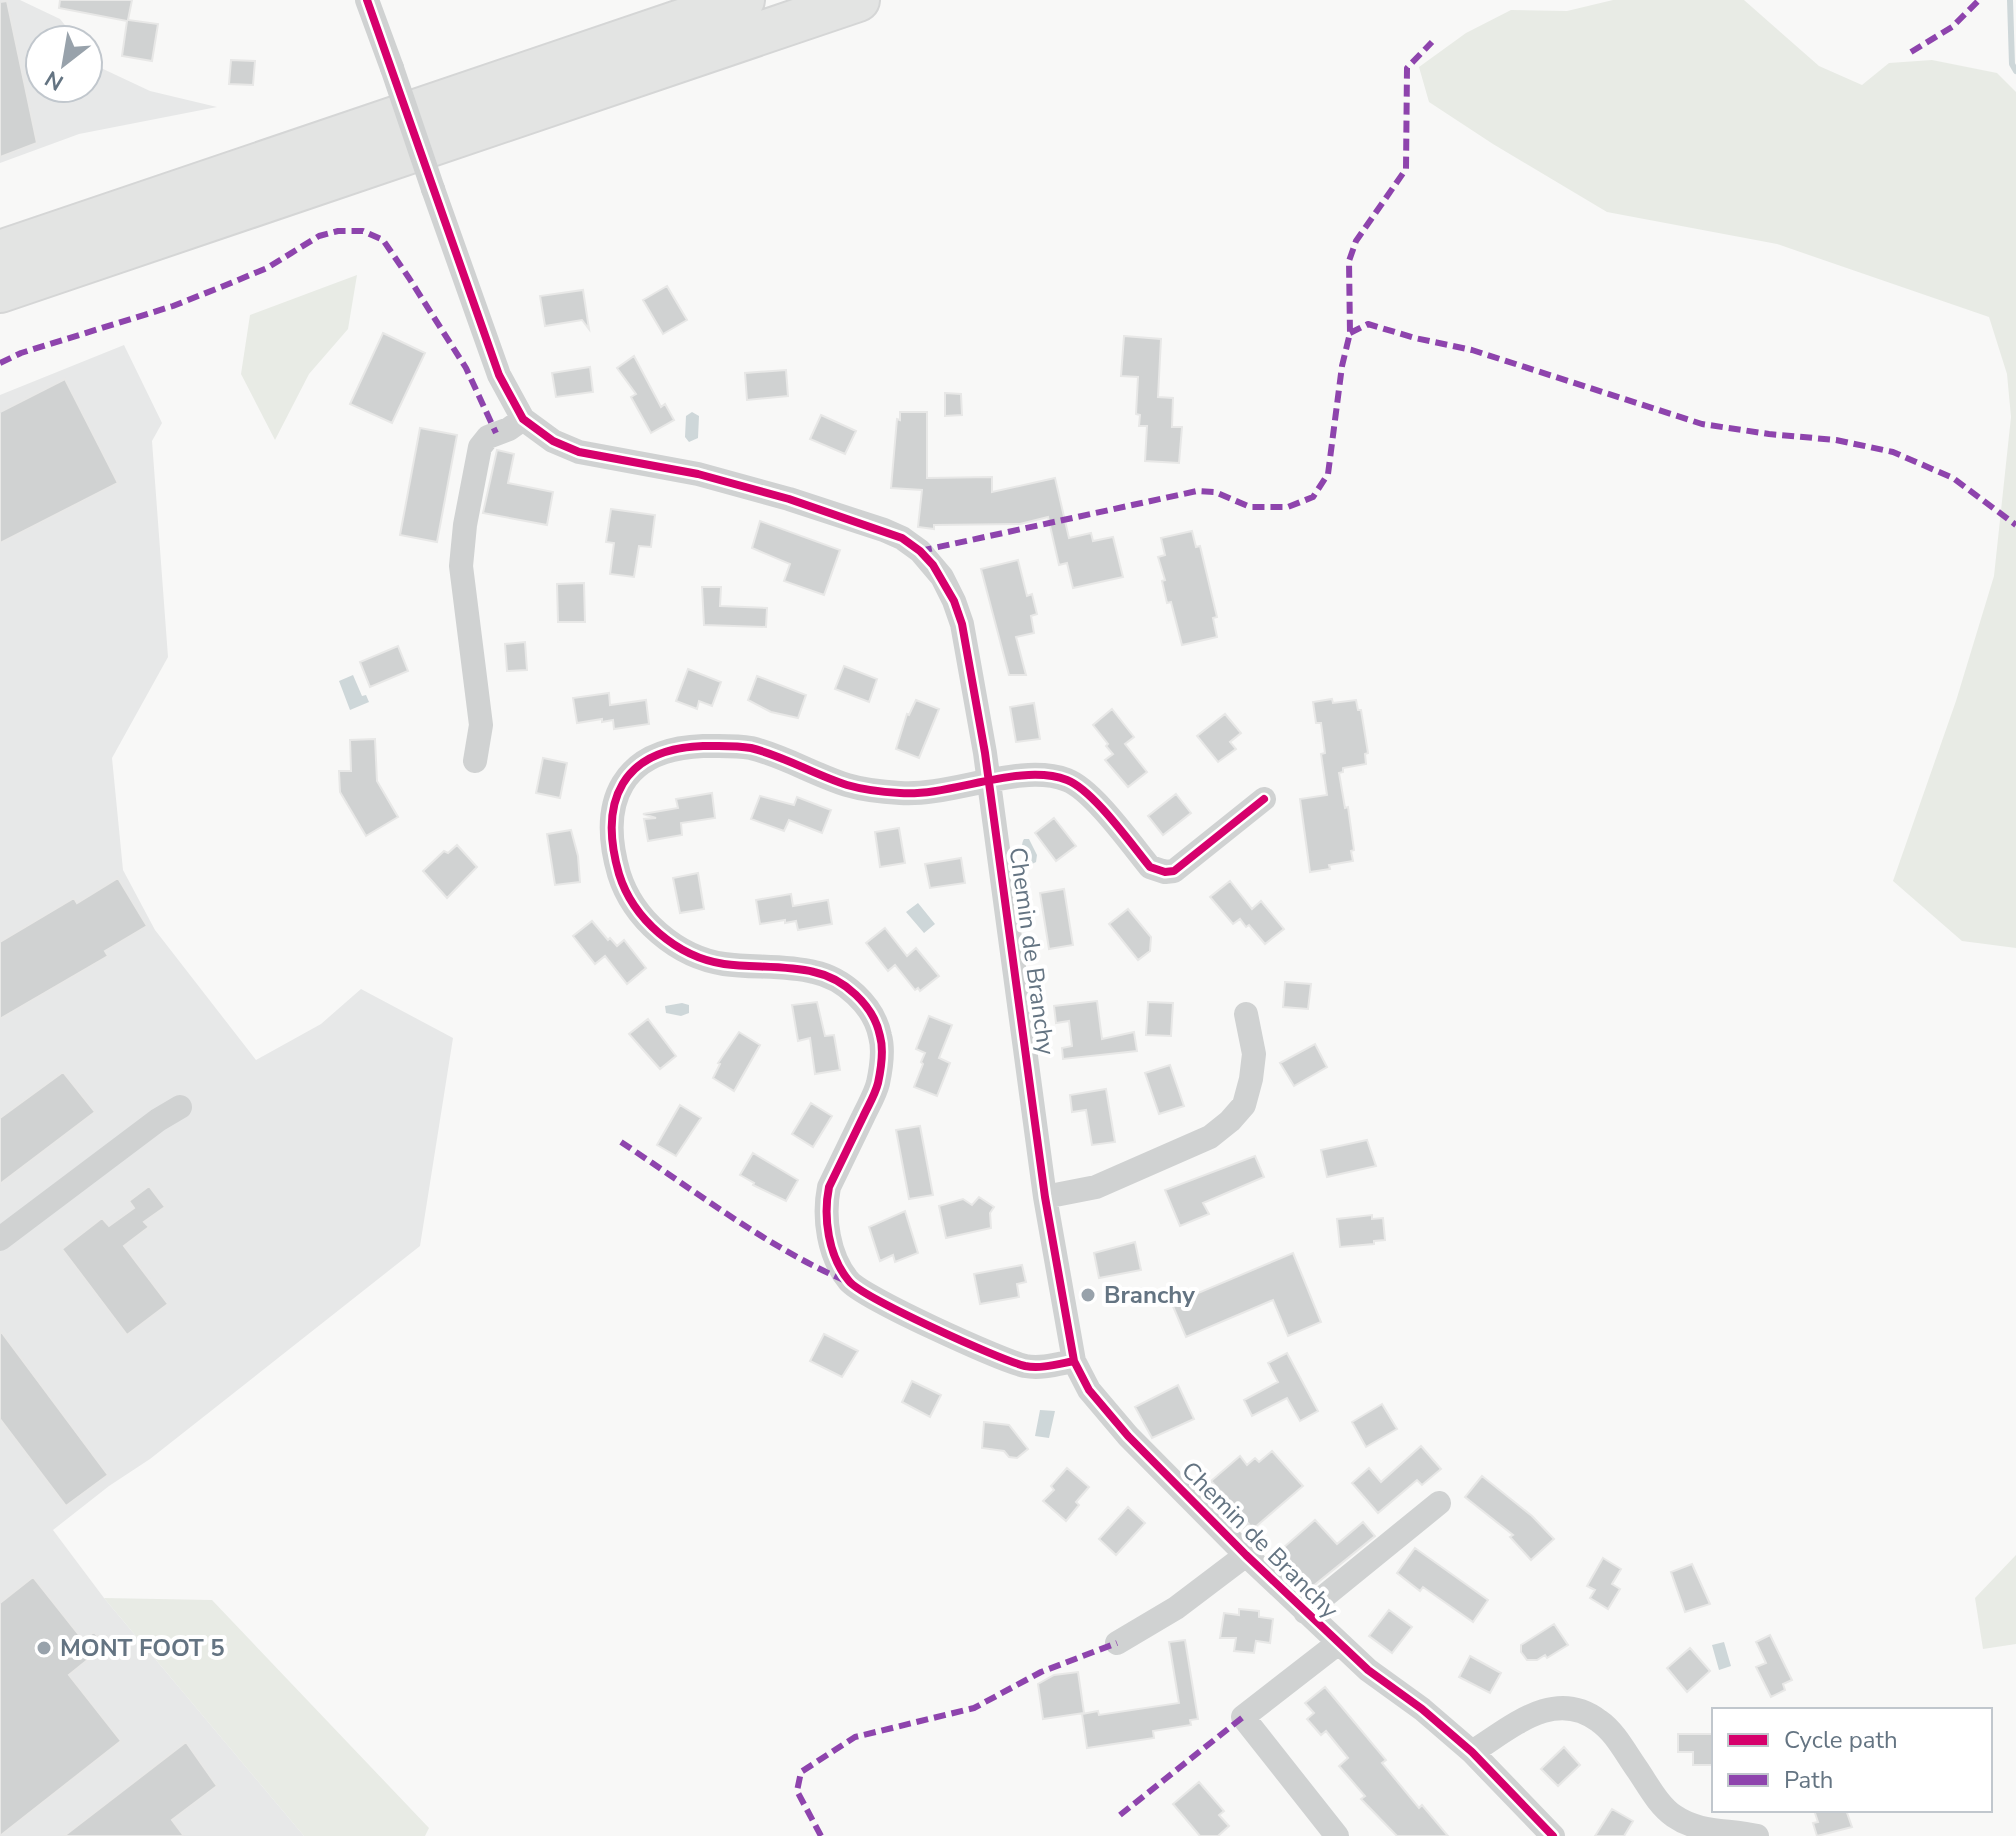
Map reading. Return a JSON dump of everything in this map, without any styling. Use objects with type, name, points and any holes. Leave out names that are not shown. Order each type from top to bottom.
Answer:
[{"type":"highway","points":[[376,124],[671,0]]},
{"type":"highway","points":[[0,252],[743,0]]},
{"type":"highway","points":[[0,291],[858,0]]},
{"type":"street","name":"Chemin de Branchy","points":[[367,0],[499,375],[523,419],[553,441],[579,452],[698,474],[789,499],[893,534],[920,551],[942,577],[962,624],[989,782],[1045,1197],[1074,1361],[1089,1390],[1128,1436],[1246,1555],[1337,1644],[1472,1752],[1553,1836]]},
{"type":"street","points":[[475,761],[481,725],[461,566],[465,525],[480,447],[488,437],[509,429],[523,419]]},
{"type":"street","points":[[1074,1361],[1026,1366],[984,1351],[849,1282],[836,1258],[827,1228],[826,1203],[829,1187],[877,1088],[881,1067],[880,1035],[871,1014],[856,994],[815,972],[723,964],[689,953],[671,942],[636,911],[619,875],[610,824],[614,798],[630,772],[643,761],[666,751],[689,747],[751,748],[847,785],[909,794],[1047,775],[1067,780],[1084,790],[1150,867],[1165,872],[1174,871],[1264,799]]},
{"type":"street","points":[[1045,1197],[1096,1187],[1210,1137],[1230,1121],[1244,1105],[1251,1079],[1254,1054],[1246,1014]]},
{"type":"street","points":[[0,1239],[158,1120],[180,1107]]},
{"type":"street","points":[[1305,1612],[1439,1503]]},
{"type":"street","points":[[1117,1643],[1176,1608],[1246,1555]]},
{"type":"street","points":[[1337,1644],[1243,1717],[1337,1836]]},
{"type":"street","points":[[1472,1752],[1533,1715],[1558,1706],[1579,1710],[1599,1721],[1614,1736],[1661,1804],[1674,1816],[1705,1830],[1757,1836]]},
{"type":"shaded area","points":[[0,0],[20,0],[60,19],[64,24],[24,24],[24,104],[104,104],[104,69],[150,91],[217,107],[79,134],[0,163]]},
{"type":"shaded area","points":[[1613,0],[1744,0],[1819,66],[1862,85],[1889,63],[1932,60],[1997,73],[2016,92],[2016,948],[1962,941],[1893,881],[1956,701],[1994,576],[2011,417],[2007,374],[1989,317],[1777,244],[1607,212],[1429,102],[1419,67],[1466,33],[1511,10],[1567,11]]},
{"type":"shaded area","points":[[357,275],[348,329],[309,374],[275,440],[241,374],[250,315]]},
{"type":"shaded area","points":[[124,345],[162,423],[152,441],[168,657],[112,758],[123,870],[155,930],[256,1060],[321,1024],[361,989],[453,1038],[420,1246],[150,1459],[109,1486],[53,1530],[104,1598],[304,1836],[0,1836],[0,395]]},
{"type":"shaded area","points":[[692,412],[699,416],[698,438],[689,442],[685,437],[686,416]]},
{"type":"shaded area","points":[[353,675],[362,696],[366,695],[369,702],[350,710],[339,681]]},
{"type":"shaded area","points":[[1024,839],[1029,839],[1037,855],[1036,862],[1030,865],[1022,849]]},
{"type":"shaded area","points":[[918,903],[935,924],[924,933],[906,912]]},
{"type":"shaded area","points":[[689,1005],[689,1013],[681,1016],[666,1013],[665,1006]]},
{"type":"shaded area","points":[[1040,1410],[1055,1411],[1049,1438],[1035,1436]]},
{"type":"shaded area","points":[[2016,1555],[2016,1644],[1983,1649],[1975,1598]]},
{"type":"shaded area","points":[[104,1598],[212,1600],[429,1828],[425,1836],[304,1836]]},
{"type":"shaded area","points":[[1724,1642],[1731,1666],[1719,1670],[1712,1645]]},
{"type":"building","points":[[60,0],[132,0],[128,20],[158,24],[152,61],[122,56],[127,21],[59,8]]},
{"type":"building","points":[[7,1],[24,81],[24,104],[29,104],[37,143],[0,157],[0,2]]},
{"type":"building","points":[[231,60],[255,61],[253,85],[229,84]]},
{"type":"building","points":[[667,286],[687,320],[663,334],[643,300]]},
{"type":"building","points":[[583,290],[589,329],[582,320],[545,326],[540,296]]},
{"type":"building","points":[[383,333],[425,353],[392,423],[350,404]]},
{"type":"building","points":[[1124,336],[1161,339],[1158,397],[1173,398],[1172,427],[1182,427],[1179,463],[1145,461],[1147,426],[1139,426],[1140,415],[1136,414],[1138,377],[1121,376]]},
{"type":"building","points":[[634,356],[661,407],[665,404],[674,420],[651,433],[631,397],[636,394],[617,368]]},
{"type":"building","points":[[590,367],[593,392],[556,397],[552,373]]},
{"type":"building","points":[[786,370],[788,396],[747,400],[745,373]]},
{"type":"building","points":[[65,379],[118,483],[0,543],[0,412]]},
{"type":"building","points":[[945,393],[961,394],[962,415],[945,416]]},
{"type":"building","points":[[900,412],[927,412],[927,478],[992,477],[992,492],[1055,478],[1069,538],[1091,533],[1093,541],[1113,537],[1123,577],[1073,588],[1067,563],[1059,565],[1048,517],[1020,524],[934,525],[934,529],[918,527],[922,490],[891,488]]},
{"type":"building","points":[[821,415],[856,431],[845,454],[810,439]]},
{"type":"building","points":[[420,428],[457,435],[437,542],[400,535]]},
{"type":"building","points":[[497,450],[514,454],[508,483],[553,492],[547,525],[483,513]]},
{"type":"building","points":[[611,509],[655,515],[651,547],[639,546],[634,577],[610,574],[614,543],[606,542]]},
{"type":"building","points":[[760,521],[840,550],[824,595],[784,581],[790,564],[752,548]]},
{"type":"building","points":[[1192,531],[1196,547],[1200,546],[1217,617],[1213,618],[1217,637],[1182,645],[1171,602],[1167,603],[1162,581],[1165,580],[1158,557],[1165,555],[1161,538]]},
{"type":"building","points":[[1018,560],[1027,596],[1032,594],[1037,614],[1031,616],[1034,633],[1016,637],[1026,675],[1009,675],[981,569]]},
{"type":"building","points":[[584,583],[585,622],[558,622],[557,584]]},
{"type":"building","points":[[702,587],[721,587],[720,606],[767,608],[766,627],[704,625]]},
{"type":"building","points":[[525,642],[527,670],[507,671],[505,644]]},
{"type":"building","points":[[398,646],[408,671],[370,687],[360,662]]},
{"type":"building","points":[[844,666],[877,679],[869,702],[835,689]]},
{"type":"building","points":[[688,669],[721,682],[712,706],[699,701],[697,709],[676,701]]},
{"type":"building","points":[[757,676],[806,695],[798,718],[771,712],[748,700]]},
{"type":"building","points":[[609,693],[610,705],[646,700],[649,724],[614,729],[613,720],[577,723],[573,698]]},
{"type":"building","points":[[1332,699],[1333,703],[1356,700],[1358,710],[1361,710],[1368,753],[1365,754],[1366,764],[1343,768],[1343,772],[1339,773],[1345,808],[1348,807],[1353,861],[1310,872],[1300,799],[1327,795],[1321,754],[1325,753],[1321,723],[1316,723],[1313,702]]},
{"type":"building","points":[[916,700],[939,709],[919,758],[896,749],[907,714]]},
{"type":"building","points":[[1034,703],[1040,739],[1016,742],[1010,707]]},
{"type":"building","points":[[1112,709],[1134,737],[1125,744],[1147,772],[1128,787],[1105,760],[1113,754],[1093,725]]},
{"type":"building","points":[[1225,714],[1241,733],[1230,742],[1236,749],[1218,762],[1197,736]]},
{"type":"building","points":[[375,739],[377,781],[398,817],[366,836],[340,792],[339,771],[351,771],[350,740]]},
{"type":"building","points":[[543,758],[567,763],[560,798],[536,793]]},
{"type":"building","points":[[712,793],[715,818],[681,823],[682,835],[648,841],[644,819],[656,818],[643,814],[678,808],[676,799]]},
{"type":"building","points":[[1176,794],[1191,813],[1163,835],[1148,816]]},
{"type":"building","points":[[760,796],[794,805],[797,797],[831,810],[822,833],[789,820],[784,831],[751,819]]},
{"type":"building","points":[[1054,818],[1076,846],[1056,861],[1035,833]]},
{"type":"building","points":[[899,828],[905,863],[880,867],[875,832]]},
{"type":"building","points":[[571,830],[578,856],[580,882],[555,885],[547,834]]},
{"type":"building","points":[[457,845],[477,867],[447,898],[423,871],[444,851],[448,853]]},
{"type":"building","points":[[961,858],[965,883],[930,888],[925,864]]},
{"type":"building","points":[[698,873],[704,909],[680,913],[673,878]]},
{"type":"building","points":[[118,878],[147,926],[105,951],[108,956],[0,1019],[0,942],[74,898],[77,903]]},
{"type":"building","points":[[1230,881],[1252,909],[1261,901],[1284,929],[1265,944],[1240,919],[1233,924],[1210,897]]},
{"type":"building","points":[[1064,889],[1073,945],[1049,949],[1040,893]]},
{"type":"building","points":[[791,894],[793,906],[828,900],[832,924],[798,930],[796,921],[760,924],[756,900]]},
{"type":"building","points":[[1128,909],[1151,937],[1150,951],[1138,960],[1109,924]]},
{"type":"building","points":[[592,921],[617,946],[624,940],[646,968],[627,984],[605,956],[595,964],[573,936]]},
{"type":"building","points":[[885,928],[907,956],[916,948],[939,976],[920,991],[918,988],[915,990],[895,965],[888,971],[866,943]]},
{"type":"building","points":[[1285,982],[1311,984],[1308,1009],[1283,1007]]},
{"type":"building","points":[[1097,1001],[1102,1039],[1134,1032],[1137,1051],[1063,1059],[1062,1048],[1072,1046],[1069,1021],[1056,1023],[1054,1006]]},
{"type":"building","points":[[817,1002],[825,1036],[834,1035],[840,1070],[815,1074],[810,1038],[798,1041],[792,1005]]},
{"type":"building","points":[[1148,1002],[1173,1003],[1171,1036],[1146,1035]]},
{"type":"building","points":[[929,1016],[952,1025],[939,1058],[950,1063],[937,1096],[914,1087],[925,1053],[916,1049]]},
{"type":"building","points":[[648,1019],[676,1056],[660,1069],[629,1034]]},
{"type":"building","points":[[739,1032],[760,1045],[734,1091],[713,1078],[718,1063]]},
{"type":"building","points":[[1315,1044],[1327,1067],[1294,1086],[1280,1063]]},
{"type":"building","points":[[1170,1065],[1184,1106],[1159,1114],[1145,1073]]},
{"type":"building","points":[[63,1072],[95,1112],[0,1184],[0,1118]]},
{"type":"building","points":[[1106,1089],[1115,1142],[1092,1145],[1086,1110],[1072,1112],[1070,1095]]},
{"type":"building","points":[[811,1103],[832,1116],[813,1147],[792,1134]]},
{"type":"building","points":[[680,1105],[701,1118],[676,1156],[657,1145]]},
{"type":"building","points":[[920,1126],[933,1195],[909,1199],[896,1130]]},
{"type":"building","points":[[1367,1140],[1376,1166],[1327,1177],[1321,1150]]},
{"type":"building","points":[[753,1153],[798,1180],[786,1201],[740,1175]]},
{"type":"building","points":[[1255,1156],[1264,1177],[1203,1203],[1209,1214],[1180,1226],[1165,1190]]},
{"type":"building","points":[[149,1186],[165,1207],[144,1222],[149,1227],[124,1246],[168,1304],[127,1335],[62,1249],[102,1218],[109,1226],[134,1208],[129,1201]]},
{"type":"building","points":[[979,1197],[994,1207],[990,1213],[991,1228],[946,1238],[939,1206],[963,1199],[972,1205]]},
{"type":"building","points":[[905,1211],[918,1253],[895,1262],[893,1255],[880,1261],[869,1227]]},
{"type":"building","points":[[1372,1215],[1372,1219],[1383,1218],[1385,1240],[1340,1247],[1337,1219]]},
{"type":"building","points":[[1135,1242],[1141,1270],[1099,1278],[1094,1253]]},
{"type":"building","points":[[1293,1253],[1321,1322],[1288,1336],[1273,1300],[1186,1337],[1172,1304]]},
{"type":"building","points":[[1022,1265],[1026,1282],[1017,1284],[1019,1297],[980,1304],[974,1274]]},
{"type":"building","points":[[0,1330],[108,1475],[66,1506],[0,1419]]},
{"type":"building","points":[[824,1334],[858,1351],[842,1377],[810,1361]]},
{"type":"building","points":[[1287,1353],[1318,1411],[1300,1421],[1287,1398],[1252,1416],[1244,1400],[1278,1382],[1268,1363]]},
{"type":"building","points":[[912,1381],[941,1395],[930,1417],[902,1402]]},
{"type":"building","points":[[1178,1385],[1194,1419],[1152,1438],[1135,1407]]},
{"type":"building","points":[[1382,1404],[1397,1429],[1366,1447],[1352,1422]]},
{"type":"building","points":[[984,1422],[1009,1425],[1028,1449],[1017,1458],[1009,1457],[1004,1451],[982,1448]]},
{"type":"building","points":[[1421,1446],[1441,1469],[1422,1485],[1417,1480],[1378,1513],[1352,1483],[1369,1468],[1381,1482]]},
{"type":"building","points":[[1272,1451],[1303,1486],[1253,1529],[1248,1523],[1243,1528],[1216,1499],[1222,1493],[1211,1481],[1240,1456],[1247,1465],[1255,1458],[1259,1462]]},
{"type":"building","points":[[1067,1468],[1089,1487],[1066,1521],[1043,1501],[1054,1490],[1051,1486]]},
{"type":"building","points":[[1482,1476],[1532,1516],[1554,1539],[1531,1560],[1510,1537],[1513,1535],[1465,1497]]},
{"type":"building","points":[[1128,1507],[1145,1523],[1116,1555],[1099,1539]]},
{"type":"building","points":[[1315,1520],[1337,1544],[1363,1522],[1375,1536],[1307,1591],[1275,1555]]},
{"type":"building","points":[[1415,1548],[1488,1600],[1473,1622],[1423,1587],[1420,1591],[1397,1573]]},
{"type":"building","points":[[1603,1558],[1621,1569],[1612,1584],[1620,1589],[1608,1609],[1590,1598],[1595,1590],[1587,1586]]},
{"type":"building","points":[[1692,1564],[1710,1604],[1685,1612],[1671,1572]]},
{"type":"building","points":[[33,1577],[83,1640],[94,1632],[105,1646],[69,1675],[121,1741],[0,1836],[0,1603]]},
{"type":"building","points":[[1239,1609],[1259,1611],[1259,1617],[1273,1619],[1270,1643],[1256,1641],[1254,1653],[1234,1651],[1236,1638],[1220,1638],[1224,1613],[1239,1615]]},
{"type":"building","points":[[1389,1610],[1412,1627],[1392,1653],[1369,1636]]},
{"type":"building","points":[[1554,1624],[1568,1645],[1547,1658],[1545,1655],[1537,1660],[1527,1660],[1521,1652],[1521,1645]]},
{"type":"building","points":[[1770,1635],[1792,1680],[1783,1684],[1785,1690],[1771,1697],[1756,1667],[1766,1663],[1756,1642]]},
{"type":"building","points":[[1185,1640],[1198,1719],[1190,1720],[1191,1725],[1153,1731],[1154,1738],[1087,1748],[1082,1714],[1098,1711],[1099,1715],[1179,1703],[1169,1642]]},
{"type":"building","points":[[1690,1648],[1710,1671],[1687,1692],[1667,1668]]},
{"type":"building","points":[[1470,1656],[1501,1673],[1490,1693],[1459,1677]]},
{"type":"building","points":[[1078,1672],[1084,1713],[1043,1719],[1038,1684],[1054,1675]]},
{"type":"building","points":[[1325,1687],[1386,1760],[1382,1763],[1419,1808],[1422,1805],[1448,1836],[1397,1836],[1361,1799],[1365,1796],[1339,1766],[1348,1758],[1326,1731],[1321,1735],[1307,1719],[1314,1713],[1305,1703]]},
{"type":"building","points":[[1678,1734],[1712,1734],[1712,1765],[1693,1765],[1693,1752],[1678,1752]]},
{"type":"building","points":[[186,1742],[217,1786],[172,1820],[184,1836],[64,1836]]},
{"type":"building","points":[[1564,1747],[1580,1765],[1558,1786],[1541,1769]]},
{"type":"building","points":[[1199,1782],[1224,1811],[1219,1815],[1229,1826],[1218,1836],[1200,1836],[1173,1804]]},
{"type":"building","points":[[1612,1809],[1633,1821],[1624,1836],[1595,1836]]},
{"type":"building","points":[[1815,1812],[1847,1812],[1852,1827],[1817,1836],[1813,1823],[1818,1822]]},
{"type":"waterway","points":[[2010,0],[2012,64],[2016,71]]},
{"type":"marked path","points":[[1911,52],[1952,27],[1979,0]]},
{"type":"marked path","points":[[920,551],[1197,491],[1215,492],[1250,507],[1288,507],[1313,497],[1328,474],[1342,366],[1350,333],[1349,261],[1356,241],[1406,169],[1407,68],[1432,42]]},
{"type":"marked path","points":[[0,363],[21,353],[173,306],[226,285],[267,268],[319,236],[338,231],[363,231],[383,240],[409,278],[466,368],[496,433]]},
{"type":"marked path","points":[[1350,333],[1368,324],[1472,350],[1702,424],[1836,440],[1893,452],[1953,478],[2016,525]]},
{"type":"marked path","points":[[621,1142],[760,1235],[846,1281]]},
{"type":"marked path","points":[[821,1836],[797,1791],[801,1772],[855,1737],[974,1708],[1041,1672],[1117,1643]]},
{"type":"marked path","points":[[1120,1815],[1243,1717]]},
{"type":"cycle path","points":[[367,0],[499,375],[523,419],[553,441],[579,452],[698,474],[789,499],[902,538],[933,565],[954,601],[962,624],[985,753],[1045,1197],[1074,1361],[1089,1390],[1128,1436],[1246,1555],[1368,1670],[1422,1709],[1472,1752],[1553,1836]]},
{"type":"cycle path","points":[[1074,1361],[1050,1366],[1025,1366],[904,1314],[849,1281],[832,1248],[827,1223],[827,1199],[829,1187],[878,1083],[882,1047],[877,1025],[856,995],[825,975],[792,968],[707,960],[659,933],[635,906],[619,874],[613,848],[615,802],[623,784],[635,769],[653,757],[675,749],[703,746],[751,748],[847,785],[887,792],[920,793],[1007,777],[1048,776],[1067,780],[1088,795],[1150,867],[1165,872],[1174,871],[1264,799]]},
{"type":"place","name":"Branchy","points":[[1088,1295]]},
{"type":"place","name":"MONT FOOT 5","points":[[44,1648]]}]
